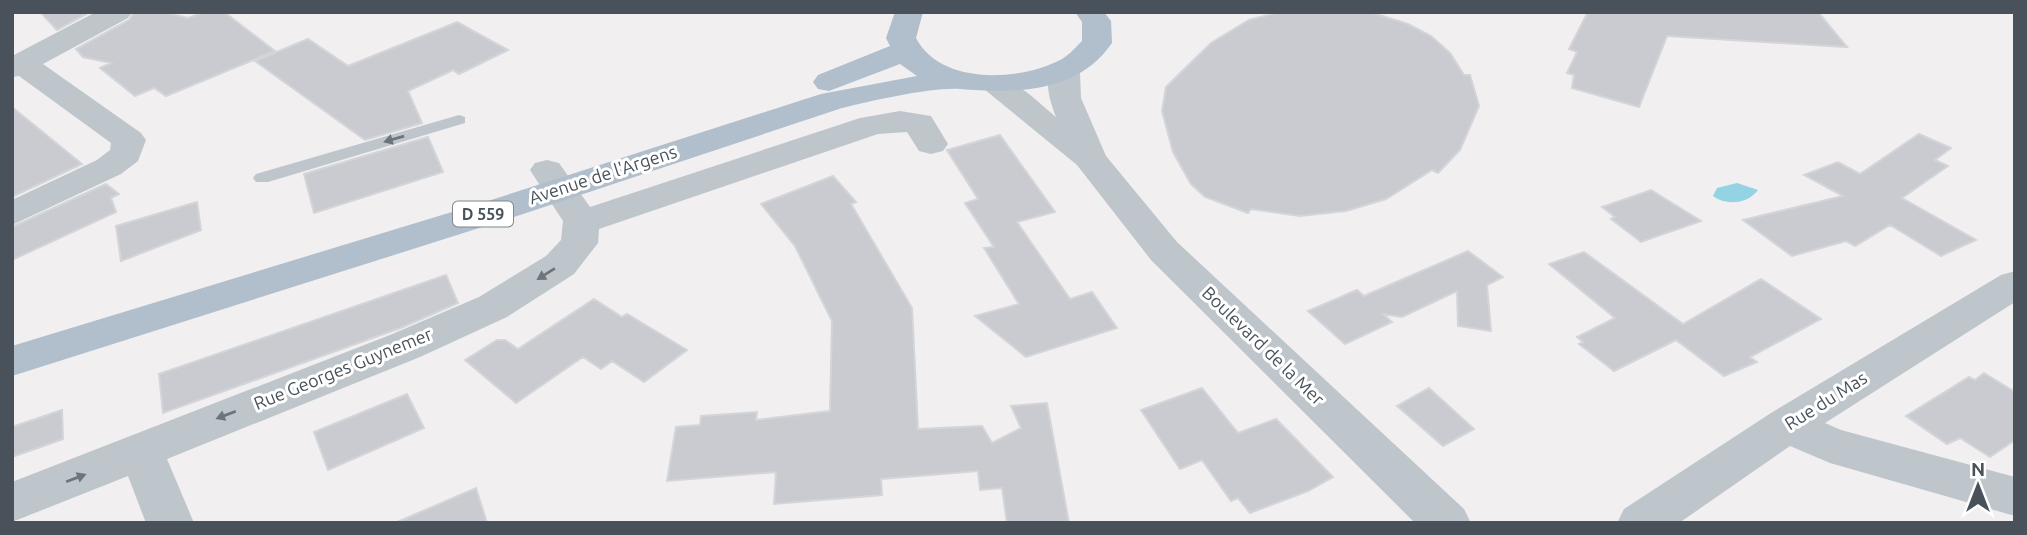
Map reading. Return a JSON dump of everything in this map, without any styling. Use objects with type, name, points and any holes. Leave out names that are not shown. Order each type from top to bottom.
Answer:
[{"type":"main road","points":[[909,12],[901,25],[899,38],[904,51],[924,68],[956,80],[995,85],[1020,84],[1063,73],[1091,54],[1102,15]]},
{"type":"main road","name":"Avenue de l'Argens","points":[[562,193],[904,51]]},
{"type":"main road","name":"Avenue de l'Argens","points":[[12,360],[562,193],[832,101],[879,90],[956,80]]},
{"type":"street","points":[[12,214],[109,167],[126,154],[129,140],[17,66],[118,12]]},
{"type":"street","name":"Boulevard de la Mer","points":[[1063,73],[1065,98],[1089,158]]},
{"type":"street","name":"Boulevard de la Mer","points":[[995,85],[1089,158],[1164,251],[1447,523]]},
{"type":"street","points":[[562,193],[900,121],[919,123],[931,144]]},
{"type":"street","name":"Rue Georges Guynemer","points":[[12,502],[142,453],[187,430],[405,346],[493,307],[560,265],[579,243],[562,193]]},
{"type":"street","name":"Rue du Mas","points":[[1641,523],[1787,425],[2015,284]]},
{"type":"street","points":[[1787,425],[1830,445],[2015,497]]},
{"type":"street","points":[[142,453],[170,523]]},
{"type":"lane","points":[[262,178],[459,120]]},
{"type":"water","points":[[1737,183],[1758,190],[1749,198],[1737,202],[1724,201],[1713,196],[1717,188]]},
{"type":"building","points":[[40,12],[90,12],[57,30]]},
{"type":"building","points":[[134,12],[163,12],[188,18],[204,12],[224,12],[275,51],[166,96],[154,88],[135,96],[100,68],[111,63],[83,57],[76,49],[129,20]]},
{"type":"building","points":[[1280,12],[1370,12],[1408,24],[1431,36],[1450,53],[1464,75],[1470,75],[1479,106],[1460,150],[1438,173],[1432,170],[1386,199],[1346,211],[1300,216],[1251,209],[1248,213],[1205,197],[1191,184],[1173,152],[1162,111],[1166,87],[1211,43],[1249,20]]},
{"type":"building","points":[[1588,12],[1818,12],[1847,47],[1667,36],[1639,107],[1572,88],[1574,75],[1567,73],[1577,52],[1569,49]]},
{"type":"building","points":[[457,22],[508,50],[459,74],[453,70],[408,91],[422,123],[365,140],[255,61],[308,39],[348,66]]},
{"type":"building","points":[[12,107],[82,164],[12,197]]},
{"type":"building","points":[[1919,134],[1951,148],[1935,160],[1948,166],[1902,198],[1976,240],[1941,256],[1890,225],[1855,246],[1846,241],[1792,256],[1743,220],[1843,196],[1804,175],[1838,162],[1860,174]]},
{"type":"building","points":[[1000,135],[1055,212],[1017,222],[1070,299],[1092,292],[1117,328],[1026,357],[975,316],[1019,304],[984,248],[994,247],[965,203],[978,199],[947,150]]},
{"type":"building","points":[[428,137],[443,172],[314,213],[304,174]]},
{"type":"building","points":[[833,176],[856,202],[851,204],[912,308],[918,429],[982,426],[992,443],[1021,428],[1011,406],[1047,403],[1069,523],[1007,523],[1002,488],[980,490],[978,471],[881,479],[882,495],[774,504],[776,472],[667,481],[676,427],[700,425],[701,416],[757,412],[756,420],[830,411],[832,321],[795,246],[761,204]]},
{"type":"building","points":[[106,184],[119,194],[111,198],[116,212],[12,260],[12,227]]},
{"type":"building","points":[[1651,190],[1701,221],[1641,242],[1611,219],[1615,217],[1602,207]]},
{"type":"building","points":[[197,202],[201,230],[121,261],[116,226]]},
{"type":"building","points":[[1468,251],[1503,277],[1487,285],[1491,331],[1458,326],[1457,291],[1402,317],[1383,314],[1392,322],[1345,344],[1308,311],[1357,290],[1364,296]]},
{"type":"building","points":[[1584,252],[1683,324],[1761,279],[1821,319],[1750,357],[1757,362],[1724,376],[1676,340],[1614,371],[1579,344],[1583,342],[1577,337],[1615,318],[1549,264]]},
{"type":"building","points":[[446,275],[458,303],[403,327],[163,413],[159,374]]},
{"type":"building","points":[[594,299],[622,317],[627,314],[687,350],[644,382],[612,361],[601,369],[583,357],[516,403],[465,360],[497,340],[505,340],[518,349]]},
{"type":"building","points":[[1984,373],[2015,392],[2015,440],[1990,457],[1960,438],[1947,444],[1906,416],[1969,377],[1975,380]]},
{"type":"building","points":[[1202,388],[1238,433],[1276,419],[1333,477],[1308,491],[1250,513],[1238,498],[1231,501],[1202,460],[1180,469],[1141,410]]},
{"type":"building","points":[[1429,388],[1474,429],[1443,446],[1397,406]]},
{"type":"building","points":[[407,394],[424,428],[328,470],[314,432]]},
{"type":"building","points":[[62,410],[63,439],[12,457],[12,427]]},
{"type":"building","points":[[476,488],[487,523],[395,523]]}]
